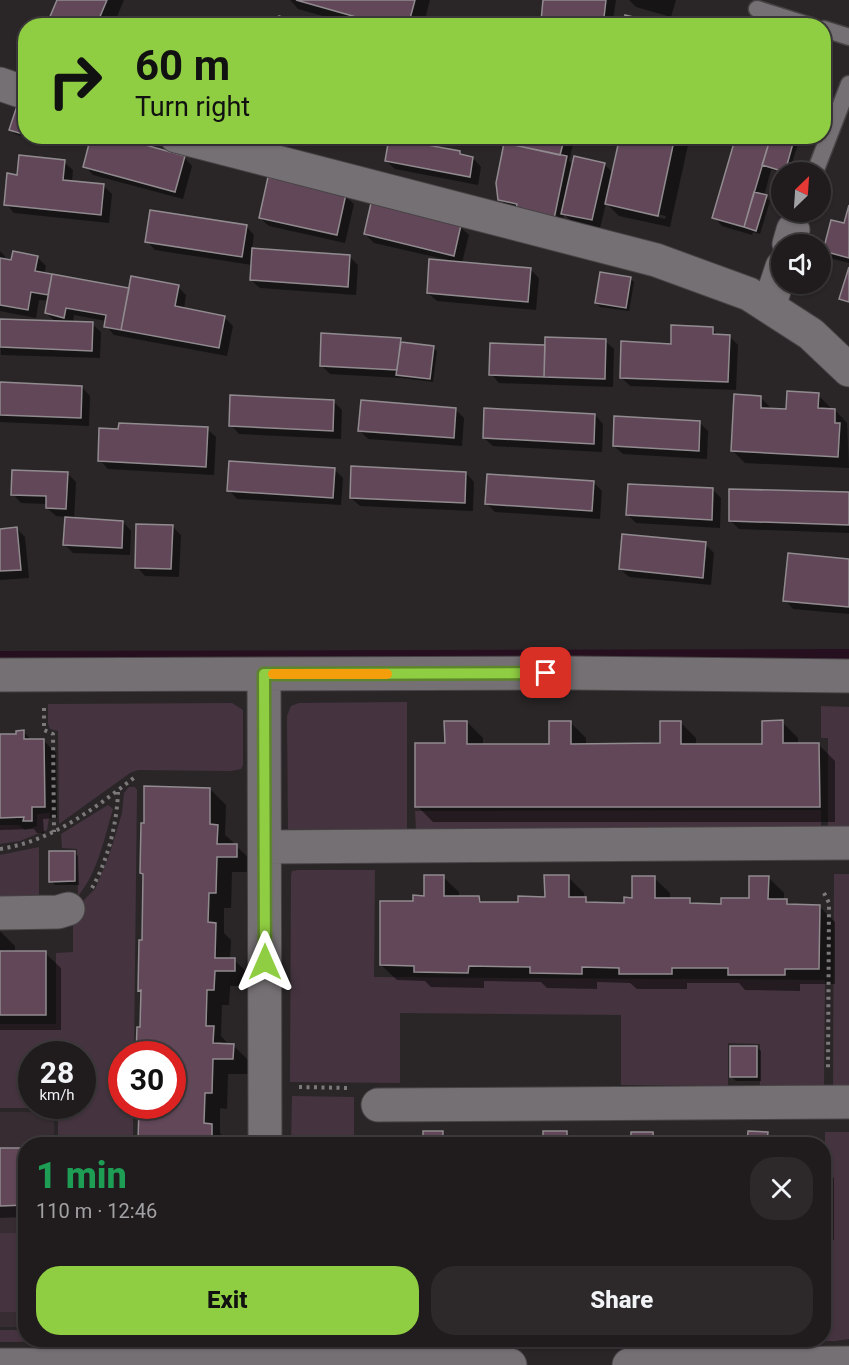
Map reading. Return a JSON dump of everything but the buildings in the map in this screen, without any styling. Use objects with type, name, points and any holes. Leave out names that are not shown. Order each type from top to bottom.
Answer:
[{"type":"street","points":[[0,84],[18,90]]},
{"type":"street","points":[[207,144],[656,260],[749,294],[812,334],[849,370]]},
{"type":"street","points":[[769,306],[773,294]]},
{"type":"street","points":[[0,675],[569,673],[849,676]]},
{"type":"street","points":[[264,674],[265,1137]]},
{"type":"street","points":[[265,847],[849,843]]},
{"type":"street","points":[[0,913],[58,912],[68,909]]},
{"type":"street","points":[[378,1105],[849,1102]]},
{"type":"street","points":[[0,1365],[265,1352],[510,1365]]},
{"type":"street","points":[[629,1365],[849,1363]]},
{"type":"lane","points":[[757,9],[786,18]]},
{"type":"lane","points":[[831,31],[849,37]]},
{"type":"lane","points":[[831,131],[849,84]]},
{"type":"lane","points":[[819,162],[826,144]]},
{"type":"path","points":[[44,699],[44,730],[53,734],[54,832]]},
{"type":"path","points":[[0,849],[21,846],[54,832],[104,802],[135,777]]},
{"type":"path","points":[[68,909],[93,886],[117,814],[118,791]]},
{"type":"path","points":[[824,893],[829,903],[828,1074]]},
{"type":"path","points":[[291,1087],[355,1088],[378,1105]]},
{"type":"shaded area","points":[[407,702],[407,829],[288,829],[287,716],[291,706],[299,703]]},
{"type":"shaded area","points":[[232,703],[243,710],[243,765],[241,769],[231,771],[138,770],[130,773],[59,824],[58,731],[50,729],[48,724],[48,704]]},
{"type":"shaded area","points":[[821,706],[849,707],[849,828],[828,828],[828,738],[821,738]]},
{"type":"shaded area","points":[[129,787],[135,787],[137,790],[134,1041],[108,1041],[108,1119],[133,1119],[133,1137],[58,1137],[58,1119],[96,1119],[96,1041],[18,1041],[18,1108],[0,1108],[0,1024],[56,1024],[56,953],[73,952],[73,911],[95,889],[109,856],[122,813],[124,793]]},
{"type":"shaded area","points":[[108,805],[113,809],[100,855],[91,876],[78,896],[77,849],[62,848],[61,834]]},
{"type":"shaded area","points":[[821,810],[821,828],[416,829],[415,811]]},
{"type":"shaded area","points":[[50,813],[47,830],[20,841],[0,844],[0,825],[19,825],[25,830],[37,826],[37,814]]},
{"type":"shaded area","points":[[39,847],[39,901],[0,901],[0,855]]},
{"type":"shaded area","points":[[375,870],[374,977],[825,980],[824,1087],[760,1087],[760,1044],[728,1043],[728,1086],[621,1085],[621,1015],[400,1013],[400,1083],[290,1082],[291,876],[292,871]]},
{"type":"shaded area","points":[[834,874],[849,874],[849,1089],[833,1089]]},
{"type":"shaded area","points":[[292,1096],[354,1097],[354,1137],[291,1137]]},
{"type":"shaded area","points":[[0,1112],[18,1112],[18,1119],[54,1119],[54,1137],[18,1137],[18,1327],[0,1327]]},
{"type":"shaded area","points":[[825,1132],[849,1132],[849,1339],[835,1341],[831,1341],[831,1137],[825,1137]]},
{"type":"shaded area","points":[[0,1233],[18,1233],[18,1312],[0,1312]]},
{"type":"shaded area","points":[[0,1330],[18,1330],[18,1342],[0,1342]]},
{"type":"waterway","points":[[0,656],[849,654]]},
{"type":"slow traffic","points":[[273,674],[387,674]]},
{"type":"route","points":[[265,962],[264,674],[546,673]]}]
